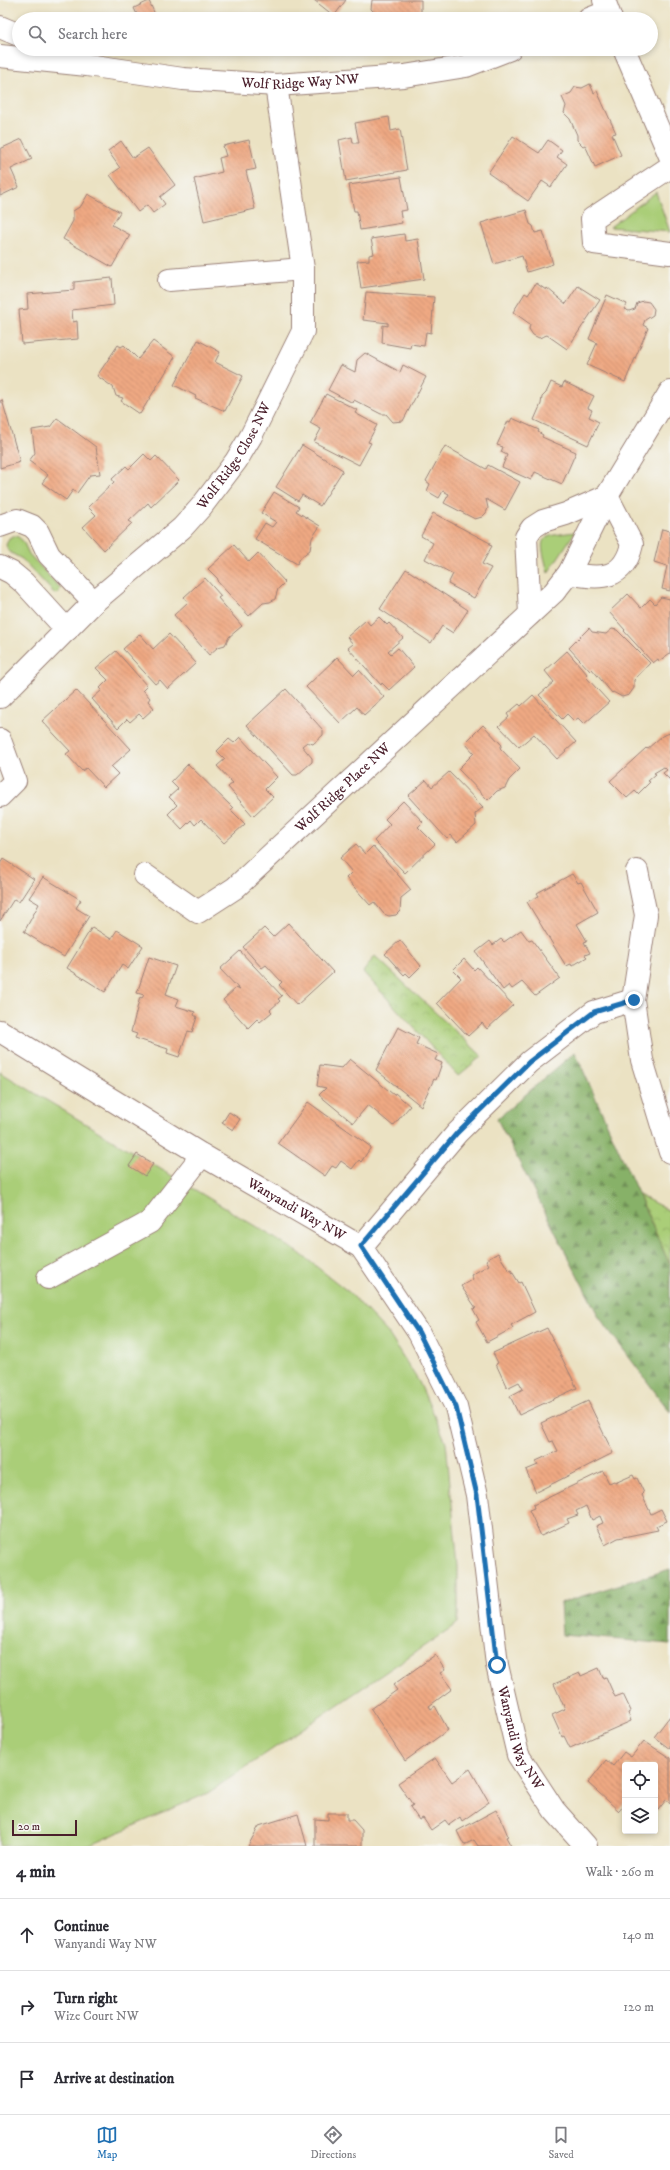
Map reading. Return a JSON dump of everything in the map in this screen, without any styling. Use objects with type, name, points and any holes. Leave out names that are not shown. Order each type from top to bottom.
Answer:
[{"type":"street","points":[[0,27],[12,32]]},
{"type":"street","name":"Wolf Ridge Way NW","points":[[0,56],[86,65],[183,79],[276,85],[404,76],[466,66],[492,56]]},
{"type":"street","name":"Wolf Ridge Way NW","points":[[66,56],[86,65]]},
{"type":"street","points":[[627,56],[670,156]]},
{"type":"street","name":"Wolf Ridge Close NW","points":[[0,697],[94,602],[182,528],[201,507],[236,461],[251,436],[303,331],[303,269],[276,85]]},
{"type":"street","points":[[670,167],[592,219],[594,243],[670,253]]},
{"type":"street","points":[[169,280],[303,269]]},
{"type":"street","name":"Wolf Ridge Place NW","points":[[145,875],[198,912],[235,888],[554,592],[569,573],[608,496],[670,392]]},
{"type":"street","points":[[530,614],[526,537],[532,528],[543,521],[566,514],[608,496],[632,544],[626,561],[617,572],[605,576],[588,577],[569,573]]},
{"type":"street","points":[[0,526],[16,520],[32,526],[38,532],[49,555],[94,602]]},
{"type":"street","points":[[0,567],[12,573],[24,583],[67,630]]},
{"type":"street","points":[[0,740],[15,781],[0,796]]},
{"type":"street","points":[[637,871],[646,915],[634,1000],[642,1060],[670,1152]]},
{"type":"street","points":[[361,1246],[457,1133],[529,1062],[594,1012],[634,1000]]},
{"type":"street","name":"Wanyandi Way NW","points":[[0,1031],[202,1155],[361,1246],[419,1333],[456,1407],[477,1495],[497,1665],[518,1755],[554,1810],[586,1846]]},
{"type":"street","points":[[48,1278],[150,1222],[202,1155]]},
{"type":"green space","points":[[656,192],[670,232],[610,227]]},
{"type":"green space","points":[[575,532],[548,573],[542,545],[544,540],[553,535]]},
{"type":"green space","points":[[17,536],[23,541],[29,554],[60,588],[59,593],[55,594],[22,559],[9,552],[6,545],[9,538]]},
{"type":"green space","points":[[375,956],[482,1056],[458,1076],[363,972]]},
{"type":"green space","points":[[575,1052],[670,1265],[670,1412],[599,1317],[497,1119]]},
{"type":"green space","points":[[0,1072],[298,1252],[350,1293],[388,1333],[419,1382],[446,1442],[458,1566],[458,1623],[208,1793],[88,1846],[0,1846]]},
{"type":"green space","points":[[639,1195],[670,1211],[670,1265]]},
{"type":"green space","points":[[670,1569],[670,1644],[562,1635],[560,1603]]},
{"type":"building","points":[[314,0],[346,0],[337,12],[329,12]]},
{"type":"building","points":[[372,0],[421,0],[421,12],[374,12],[371,9]]},
{"type":"building","points":[[149,1],[154,12],[136,12],[134,8]]},
{"type":"building","points":[[590,84],[594,93],[597,91],[616,133],[612,134],[621,155],[595,167],[585,145],[583,146],[577,140],[577,135],[570,119],[564,113],[566,106],[562,97],[571,93],[575,87],[582,88]]},
{"type":"building","points":[[389,117],[391,131],[400,129],[407,170],[346,181],[339,140],[352,137],[353,143],[359,143],[355,123]]},
{"type":"building","points":[[513,136],[539,153],[548,140],[562,150],[557,157],[567,164],[551,187],[542,181],[528,201],[488,173]]},
{"type":"building","points":[[22,139],[32,159],[11,169],[19,187],[0,196],[0,149]]},
{"type":"building","points":[[249,140],[256,169],[246,171],[255,209],[204,221],[194,179],[222,172],[219,158],[226,156],[223,146]]},
{"type":"building","points":[[121,141],[133,158],[148,148],[175,185],[160,197],[165,204],[153,213],[147,205],[138,212],[110,175],[120,168],[108,151]]},
{"type":"building","points":[[401,177],[407,210],[400,211],[402,223],[360,230],[357,211],[354,211],[349,185]]},
{"type":"building","points":[[88,194],[120,212],[112,225],[130,235],[112,267],[63,239],[73,221],[73,211],[81,206]]},
{"type":"building","points":[[526,210],[530,224],[533,226],[535,233],[543,231],[553,264],[527,272],[522,256],[494,264],[481,223]]},
{"type":"building","points":[[404,234],[405,241],[418,239],[424,279],[361,288],[357,261],[369,260],[369,255],[374,254],[371,239]]},
{"type":"building","points":[[112,278],[114,305],[72,310],[73,322],[77,321],[78,339],[22,344],[19,310],[28,309],[27,294],[74,290],[74,282]]},
{"type":"building","points":[[536,283],[546,290],[547,288],[566,304],[578,286],[600,300],[567,349],[547,335],[539,338],[533,335],[529,329],[530,324],[513,312],[525,293],[528,295]]},
{"type":"building","points":[[366,292],[434,297],[431,333],[426,332],[424,346],[411,344],[410,348],[382,343],[383,325],[388,326],[388,323],[363,320]]},
{"type":"building","points":[[607,295],[627,304],[624,309],[629,311],[635,309],[637,303],[643,301],[649,302],[654,309],[653,315],[645,320],[643,325],[648,328],[625,382],[587,365],[597,343],[589,339]]},
{"type":"building","points":[[198,340],[220,352],[215,362],[243,376],[225,411],[195,398],[196,396],[174,385]]},
{"type":"building","points":[[153,341],[175,357],[140,414],[121,401],[123,398],[116,396],[113,387],[97,376],[118,345],[121,347],[124,345],[138,359]]},
{"type":"building","points":[[365,353],[400,372],[403,365],[426,377],[403,421],[393,422],[386,414],[381,414],[354,400],[353,403],[328,390],[341,365],[355,372],[357,360]]},
{"type":"building","points":[[551,382],[562,387],[564,382],[594,396],[588,408],[592,410],[589,417],[599,422],[588,445],[534,420],[541,404],[542,397],[546,393]]},
{"type":"building","points":[[326,394],[357,410],[355,413],[377,425],[368,442],[371,443],[359,465],[314,442],[321,429],[310,423]]},
{"type":"building","points":[[2,400],[20,462],[0,468],[0,401]]},
{"type":"building","points":[[57,418],[96,447],[100,474],[90,475],[77,493],[73,490],[66,500],[42,483],[48,475],[29,461],[35,453],[32,430],[50,427]]},
{"type":"building","points":[[512,418],[539,430],[538,432],[543,435],[542,437],[576,452],[562,484],[535,472],[531,480],[502,467],[507,455],[501,452],[503,447],[497,445],[508,421],[510,422]]},
{"type":"building","points":[[302,445],[343,470],[320,506],[302,495],[298,501],[276,487]]},
{"type":"building","points":[[445,446],[486,469],[488,465],[520,482],[505,510],[486,499],[488,508],[486,513],[482,517],[475,519],[444,503],[449,494],[443,491],[439,498],[427,491],[430,484],[426,481]]},
{"type":"building","points":[[144,454],[151,461],[156,456],[179,480],[151,507],[148,503],[129,521],[132,523],[104,550],[83,527],[96,515],[88,507],[114,482],[112,479],[126,466],[129,469]]},
{"type":"building","points":[[274,492],[299,507],[296,511],[320,526],[312,538],[310,550],[301,557],[297,564],[255,539],[265,523],[272,527],[276,522],[261,513]]},
{"type":"building","points":[[433,513],[490,543],[489,545],[492,546],[482,564],[491,568],[474,598],[448,584],[453,574],[425,559],[433,543],[421,536]]},
{"type":"building","points":[[662,529],[670,531],[670,591],[662,589],[667,566],[654,562]]},
{"type":"building","points":[[234,545],[249,562],[258,553],[285,582],[278,589],[275,599],[270,602],[263,603],[249,616],[208,569]]},
{"type":"building","points":[[406,569],[468,610],[453,633],[442,626],[431,643],[380,609]]},
{"type":"building","points":[[205,578],[221,596],[218,598],[242,626],[229,637],[225,645],[218,647],[209,655],[174,615],[188,602],[184,597]]},
{"type":"building","points":[[628,594],[641,608],[650,599],[655,604],[661,597],[670,599],[670,653],[659,661],[658,659],[653,663],[609,612]]},
{"type":"building","points":[[379,617],[387,625],[389,623],[403,638],[388,651],[391,654],[398,648],[414,667],[389,690],[382,683],[381,685],[348,648],[353,644],[347,637],[366,620],[370,625]]},
{"type":"building","points":[[589,628],[592,632],[606,634],[612,629],[617,630],[650,663],[634,680],[634,688],[629,695],[622,697],[613,692],[612,693],[592,669],[590,671],[569,648]]},
{"type":"building","points":[[140,634],[153,649],[169,634],[196,663],[168,689],[160,680],[155,684],[123,649]]},
{"type":"building","points":[[116,651],[147,686],[143,690],[150,698],[148,701],[154,708],[143,718],[139,714],[130,722],[127,719],[118,728],[92,699],[102,690],[100,688],[108,680],[96,668]]},
{"type":"building","points":[[567,651],[588,675],[586,677],[609,702],[584,724],[578,718],[574,721],[567,714],[562,719],[539,695],[554,682],[545,671]]},
{"type":"building","points":[[337,657],[354,675],[359,670],[384,697],[364,715],[357,707],[340,723],[306,687]]},
{"type":"building","points":[[286,689],[323,730],[323,735],[313,744],[307,742],[302,746],[312,758],[312,762],[297,775],[293,775],[247,725]]},
{"type":"building","points":[[76,690],[131,749],[111,767],[118,774],[104,787],[86,768],[82,771],[66,754],[70,751],[42,721]]},
{"type":"building","points":[[533,695],[576,742],[557,759],[534,734],[519,747],[499,726],[509,717],[507,714],[519,704],[521,706]]},
{"type":"building","points":[[483,725],[502,745],[500,748],[520,769],[509,780],[505,788],[497,791],[488,800],[458,769],[474,753],[465,743]]},
{"type":"building","points":[[670,733],[670,780],[663,773],[667,770],[664,767],[654,773],[656,774],[648,781],[650,782],[638,794],[635,791],[627,798],[610,781],[646,748],[647,749],[662,736]]},
{"type":"building","points":[[240,737],[277,777],[265,789],[273,797],[253,816],[228,787],[233,783],[217,766],[225,759],[217,751],[229,739],[234,743]]},
{"type":"building","points":[[188,764],[233,808],[231,810],[245,824],[224,843],[201,819],[195,825],[191,820],[182,829],[168,814],[177,805],[169,797],[178,789],[171,782]]},
{"type":"building","points":[[449,772],[483,807],[475,814],[476,825],[457,842],[451,835],[447,839],[408,796],[426,780],[432,787]]},
{"type":"building","points":[[403,801],[423,822],[418,827],[435,844],[405,873],[374,841],[390,824],[385,819]]},
{"type":"building","points":[[356,844],[365,854],[373,846],[411,890],[401,898],[400,911],[396,915],[389,916],[384,914],[374,902],[370,905],[346,878],[352,872],[340,858]]},
{"type":"building","points":[[3,859],[34,879],[19,902],[14,899],[0,921],[0,864]]},
{"type":"building","points":[[572,874],[578,883],[581,882],[598,912],[577,924],[587,941],[584,942],[590,953],[585,955],[587,957],[572,966],[571,964],[566,966],[527,902],[539,896],[537,893]]},
{"type":"building","points":[[43,877],[81,900],[76,908],[89,916],[64,957],[24,932],[39,904],[29,898]]},
{"type":"building","points":[[288,923],[333,972],[297,1005],[279,985],[282,982],[266,965],[262,968],[243,947],[264,928],[273,937]]},
{"type":"building","points":[[92,927],[111,939],[117,930],[143,946],[128,969],[122,965],[105,992],[67,968]]},
{"type":"building","points":[[521,930],[529,941],[532,940],[560,978],[535,996],[522,982],[512,989],[509,985],[503,990],[476,952],[490,941],[493,945],[501,939],[504,942]]},
{"type":"building","points":[[400,940],[421,966],[410,977],[406,973],[404,975],[385,954]]},
{"type":"building","points":[[240,951],[282,996],[278,999],[280,1001],[270,1010],[272,1012],[260,1022],[257,1019],[248,1028],[223,1000],[236,988],[240,990],[220,969]]},
{"type":"building","points":[[149,957],[176,966],[166,994],[179,999],[176,1006],[195,1012],[194,1015],[197,1017],[192,1032],[188,1031],[179,1057],[167,1053],[168,1049],[135,1038],[137,1034],[131,1032],[140,997],[142,998],[144,995],[137,993]]},
{"type":"building","points":[[464,959],[474,970],[477,967],[513,1005],[487,1029],[482,1023],[468,1036],[437,1003],[461,978],[453,970]]},
{"type":"building","points":[[398,1027],[419,1038],[416,1044],[438,1054],[435,1060],[442,1063],[436,1080],[434,1079],[421,1106],[376,1070]]},
{"type":"building","points":[[350,1059],[394,1095],[395,1093],[410,1106],[393,1126],[368,1105],[353,1123],[319,1095],[326,1088],[317,1086],[320,1065],[342,1068]]},
{"type":"building","points":[[308,1102],[371,1147],[361,1162],[359,1160],[352,1169],[341,1161],[336,1168],[332,1166],[325,1176],[278,1143]]},
{"type":"building","points":[[229,1112],[240,1119],[233,1130],[222,1123]]},
{"type":"building","points":[[137,1154],[153,1164],[145,1176],[129,1166]]},
{"type":"building","points":[[498,1253],[509,1271],[511,1270],[519,1283],[521,1282],[535,1312],[511,1325],[513,1328],[487,1342],[476,1322],[479,1320],[473,1309],[476,1308],[461,1286],[473,1279],[471,1275],[489,1265],[486,1260]]},
{"type":"building","points":[[547,1328],[577,1388],[519,1415],[510,1396],[523,1389],[519,1382],[507,1388],[496,1364],[498,1363],[493,1353]]},
{"type":"building","points":[[588,1401],[613,1453],[536,1492],[526,1470],[538,1465],[536,1461],[558,1451],[553,1441],[550,1442],[541,1423]]},
{"type":"building","points":[[603,1471],[609,1483],[614,1481],[615,1483],[633,1475],[635,1479],[637,1478],[644,1493],[642,1495],[651,1514],[661,1509],[667,1521],[656,1526],[658,1530],[618,1538],[605,1545],[596,1526],[603,1523],[600,1516],[592,1520],[586,1506],[576,1511],[578,1515],[567,1519],[569,1523],[541,1536],[529,1510],[534,1508],[533,1505]]},
{"type":"building","points":[[435,1655],[445,1670],[440,1673],[452,1689],[429,1706],[431,1709],[435,1706],[448,1730],[405,1761],[371,1709],[397,1690],[393,1685]]},
{"type":"building","points":[[599,1668],[603,1678],[606,1677],[615,1697],[623,1694],[631,1711],[628,1713],[631,1721],[570,1748],[564,1736],[562,1737],[552,1715],[565,1709],[554,1684],[580,1673],[581,1676]]},
{"type":"building","points":[[670,1716],[670,1749],[654,1737]]},
{"type":"building","points":[[644,1741],[670,1758],[670,1803],[666,1800],[658,1810],[658,1762],[622,1762],[622,1808],[619,1811],[588,1783],[606,1760],[613,1766],[624,1752],[631,1757]]},
{"type":"building","points":[[435,1758],[452,1782],[470,1769],[489,1802],[462,1821],[460,1817],[449,1825],[445,1820],[431,1830],[423,1818],[419,1820],[410,1807],[413,1805],[398,1783]]},
{"type":"building","points":[[496,1810],[511,1846],[478,1846],[474,1840],[464,1845],[457,1831]]},
{"type":"building","points":[[328,1813],[347,1813],[347,1820],[353,1820],[362,1830],[362,1846],[315,1846],[315,1819],[328,1820]]},
{"type":"building","points":[[298,1814],[307,1846],[248,1846],[259,1826]]},
{"type":"route","points":[[497,1665],[477,1495],[456,1407],[419,1333],[361,1246],[457,1133],[529,1062],[594,1012],[634,1000]]}]
